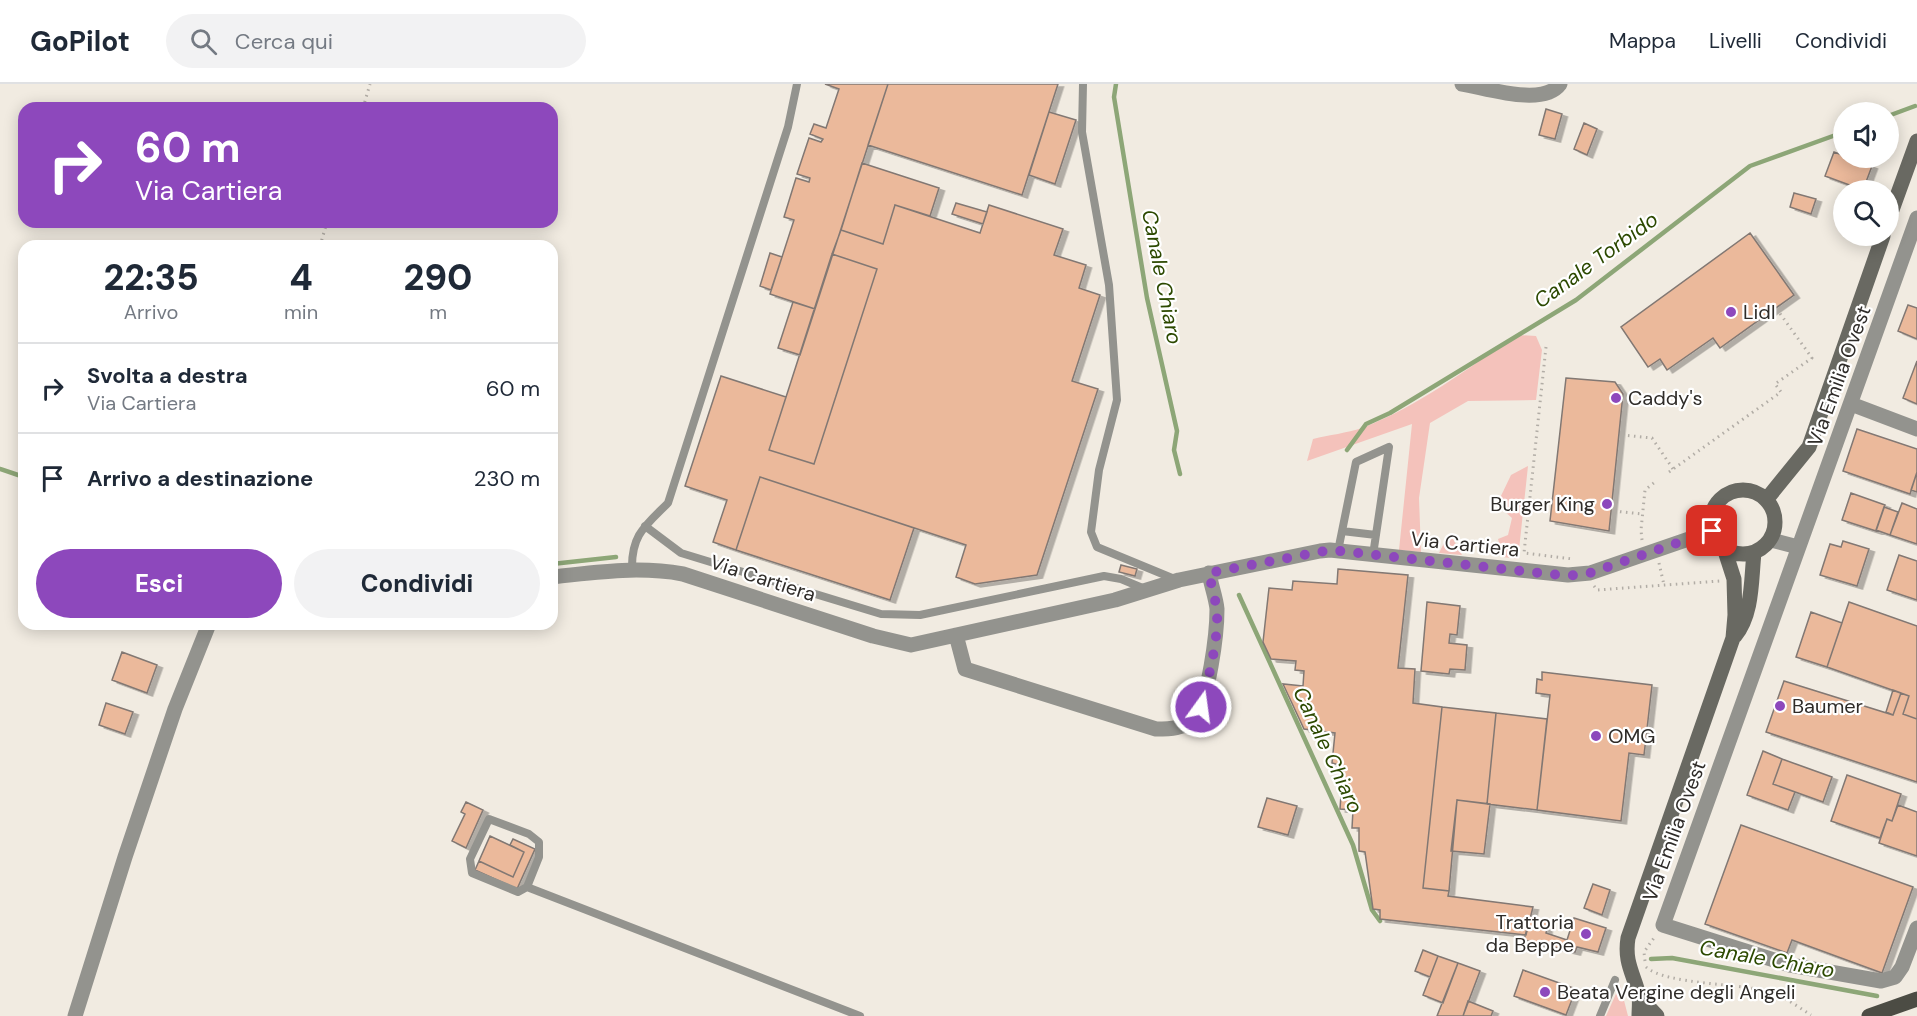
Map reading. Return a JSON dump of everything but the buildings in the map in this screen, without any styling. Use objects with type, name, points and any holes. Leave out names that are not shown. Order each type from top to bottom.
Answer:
[{"type":"main road","points":[[1899,191],[1917,141]]},
{"type":"main road","name":"Via Emilia Ovest","points":[[1766,500],[1809,447],[1880,246]]},
{"type":"main road","points":[[1737,490],[1748,490],[1758,493],[1766,500],[1773,509],[1775,519],[1771,540],[1763,548],[1744,555],[1733,553],[1716,541],[1712,531],[1713,510],[1727,494],[1737,490]]},
{"type":"main road","name":"Via Emilia Ovest","points":[[1639,1016],[1639,997],[1627,957],[1631,928],[1733,638],[1734,579],[1724,548]]},
{"type":"main road","name":"Via Emilia Ovest","points":[[1733,638],[1744,626],[1754,553]]},
{"type":"main road","name":"Via Emilia Ovest","points":[[1639,997],[1657,1016]]},
{"type":"main road","points":[[1869,1016],[1912,1001]]},
{"type":"street","points":[[1462,84],[1526,96],[1548,94],[1555,91],[1560,84]]},
{"type":"street","name":"Via Emilia Ovest","points":[[1917,218],[1663,925],[1790,964],[1881,981],[1896,977],[1917,928]]},
{"type":"street","points":[[1851,404],[1917,429]]},
{"type":"street","name":"Via Cartiera","points":[[558,576],[632,570],[661,570],[684,574],[911,645],[1115,600],[1209,573],[1320,551],[1338,551],[1568,576],[1590,573],[1712,531]]},
{"type":"street","points":[[1771,540],[1798,547]]},
{"type":"street","points":[[956,635],[965,669],[1156,729],[1174,729],[1193,719],[1201,707],[1212,662],[1217,606],[1209,573]]},
{"type":"street","points":[[75,1016],[175,709],[208,630]]},
{"type":"lane","points":[[632,570],[633,546],[645,526],[668,503],[788,127],[797,84]]},
{"type":"lane","points":[[1083,84],[1082,132],[1109,285],[1117,400],[1099,470],[1091,532],[1097,547],[1179,580]]},
{"type":"lane","points":[[1338,551],[1356,462],[1389,447],[1373,555]]},
{"type":"lane","points":[[645,526],[681,553],[881,614],[920,615],[1104,576],[1121,579],[1147,590]]},
{"type":"lane","points":[[1342,531],[1376,535]]},
{"type":"lane","points":[[489,819],[529,834],[539,842],[539,857],[527,887],[518,892],[472,873],[470,859],[489,819]]},
{"type":"lane","points":[[527,887],[860,1016]]},
{"type":"lane","points":[[1600,1016],[1615,980]]},
{"type":"path","points":[[365,102],[370,84]]},
{"type":"path","points":[[1669,472],[1781,392],[1775,384],[1812,358],[1776,308]]},
{"type":"path","points":[[1546,347],[1524,553],[1575,559]]},
{"type":"path","points":[[1622,435],[1652,438],[1674,469]]},
{"type":"path","points":[[1648,541],[1642,540],[1642,514],[1645,490],[1655,482]]},
{"type":"path","points":[[1614,511],[1642,514]]},
{"type":"path","points":[[1658,560],[1664,585]]},
{"type":"path","points":[[1592,580],[1597,590],[1728,581]]},
{"type":"path","points":[[1663,925],[1644,952],[1646,969],[1685,980],[1770,992],[1811,1015]]},
{"type":"shaded area","points":[[1517,335],[1536,336],[1542,350],[1536,400],[1468,401],[1430,423],[1419,498],[1421,552],[1399,550],[1412,424],[1307,461],[1313,439],[1362,428],[1403,409],[1442,386]]},
{"type":"shaded area","points":[[1528,466],[1518,559],[1503,557],[1498,539],[1508,535],[1512,518],[1504,511],[1500,498],[1511,475]]},
{"type":"shaded area","points":[[1446,539],[1453,539],[1462,555],[1439,553]]},
{"type":"shaded area","points":[[1620,985],[1628,1016],[1606,1016]]},
{"type":"waterway","name":"Canale Chiaro","points":[[1116,84],[1114,97],[1147,298],[1177,431],[1174,450],[1180,474]]},
{"type":"waterway","name":"Canale Torbido","points":[[1899,112],[1915,106]]},
{"type":"waterway","name":"Canale Torbido","points":[[1347,450],[1366,424],[1390,413],[1576,300],[1750,166],[1833,136]]},
{"type":"waterway","name":"Canale Torbido","points":[[0,469],[18,475]]},
{"type":"waterway","name":"Canale Torbido","points":[[558,563],[616,557]]},
{"type":"waterway","name":"Canale Chiaro","points":[[1239,595],[1353,845],[1372,910],[1380,921]]},
{"type":"waterway","name":"Canale Chiaro","points":[[1651,959],[1672,958],[1877,996]]},
{"type":"place","name":"Lidl","points":[[1731,312]]},
{"type":"place","name":"Caddy's","points":[[1616,398]]},
{"type":"place","name":"Burger King","points":[[1607,504]]},
{"type":"place","name":"Baumer","points":[[1780,706]]},
{"type":"place","name":"OMG","points":[[1596,736]]},
{"type":"place","name":"Trattoria da Beppe","points":[[1586,934]]},
{"type":"place","name":"Beata Vergine degli Angeli","points":[[1545,992]]},
{"type":"route","points":[[1201,707],[1212,662],[1216,628],[1217,606],[1209,573],[1330,550],[1568,576],[1590,573],[1712,531]]}]
